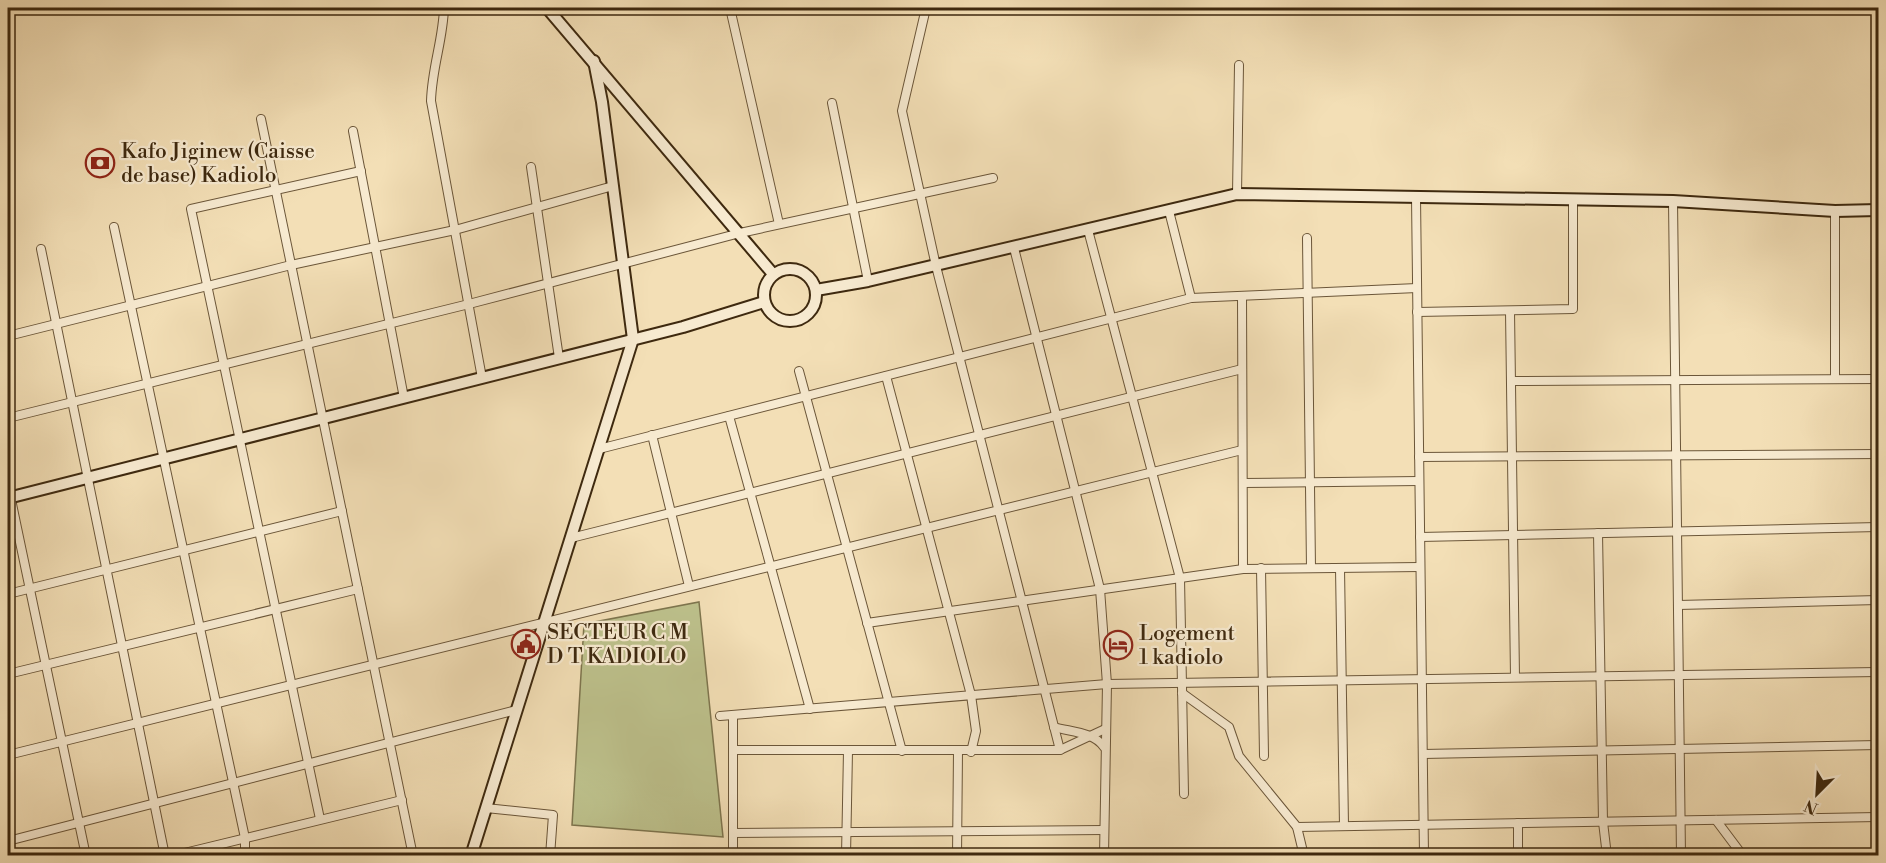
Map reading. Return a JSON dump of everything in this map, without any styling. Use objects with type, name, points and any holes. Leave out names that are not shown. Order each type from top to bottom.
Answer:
[{"type":"main road","points":[[547,8],[773,274]]},
{"type":"main road","points":[[471,855],[633,339],[594,61]]},
{"type":"main road","points":[[816,290],[936,266],[1170,212],[1237,194],[1673,201],[1835,211],[1878,210]]},
{"type":"main road","points":[[781,270],[799,270],[807,275],[816,290],[816,298],[810,311],[798,320],[781,320],[768,310],[764,302],[764,286],[773,274],[781,270]]},
{"type":"main road","points":[[9,498],[633,339],[764,302]]},
{"type":"street","points":[[444,8],[443,24],[432,71],[431,101],[482,378]]},
{"type":"street","points":[[730,8],[779,224]]},
{"type":"street","points":[[926,8],[903,111],[936,266],[1060,750]]},
{"type":"street","points":[[1237,194],[1239,65]]},
{"type":"street","points":[[832,103],[868,281]]},
{"type":"street","points":[[261,119],[413,855]]},
{"type":"street","points":[[353,131],[404,398]]},
{"type":"street","points":[[531,167],[558,358]]},
{"type":"street","points":[[320,819],[191,209],[361,171]]},
{"type":"street","points":[[8,418],[469,304],[740,233],[993,178]]},
{"type":"street","points":[[8,336],[291,265],[455,230],[613,186]]},
{"type":"street","points":[[1416,197],[1424,855]]},
{"type":"street","points":[[1417,312],[1573,309],[1573,200]]},
{"type":"street","points":[[1673,201],[1681,855]]},
{"type":"street","points":[[1835,211],[1835,379]]},
{"type":"street","points":[[1170,212],[1191,298]]},
{"type":"street","points":[[114,227],[245,838],[245,855]]},
{"type":"street","points":[[1088,230],[1180,578],[1184,794]]},
{"type":"street","points":[[1307,238],[1311,568]]},
{"type":"street","points":[[1014,248],[1100,589],[1107,684],[1104,855]]},
{"type":"street","points":[[41,249],[165,855]]},
{"type":"street","points":[[599,449],[1191,298],[1416,288]]},
{"type":"street","points":[[1242,296],[1243,568]]},
{"type":"street","points":[[1510,311],[1515,677]]},
{"type":"street","points":[[571,538],[1242,369]]},
{"type":"street","points":[[799,371],[902,751]]},
{"type":"street","points":[[886,376],[971,695],[976,731],[971,752]]},
{"type":"street","points":[[1511,381],[1878,379]]},
{"type":"street","points":[[729,416],[810,709]]},
{"type":"street","points":[[652,435],[690,586]]},
{"type":"street","points":[[8,755],[1242,450]]},
{"type":"street","points":[[1419,457],[1878,453]]},
{"type":"street","points":[[1243,483],[1419,481]]},
{"type":"street","points":[[8,485],[86,855]]},
{"type":"street","points":[[8,594],[342,510]]},
{"type":"street","points":[[1420,537],[1878,527]]},
{"type":"street","points":[[1598,533],[1602,751],[1607,855]]},
{"type":"street","points":[[1340,567],[1344,826]]},
{"type":"street","points":[[867,623],[1243,568],[1420,567]]},
{"type":"street","points":[[1261,568],[1264,756]]},
{"type":"street","points":[[8,674],[358,589]]},
{"type":"street","points":[[1678,605],[1878,600]]},
{"type":"street","points":[[720,716],[1107,684],[1878,672]]},
{"type":"street","points":[[1182,693],[1229,727],[1239,756],[1297,827],[1304,855]]},
{"type":"street","points":[[8,841],[516,711]]},
{"type":"street","points":[[733,715],[733,855]]},
{"type":"street","points":[[1054,727],[1090,736],[1100,741],[1105,749]]},
{"type":"street","points":[[733,750],[971,752],[1060,750],[1105,729]]},
{"type":"street","points":[[1423,754],[1878,746]]},
{"type":"street","points":[[846,855],[848,751]]},
{"type":"street","points":[[957,855],[958,752]]},
{"type":"street","points":[[172,855],[402,800]]},
{"type":"street","points":[[486,808],[553,815],[550,855]]},
{"type":"street","points":[[1297,827],[1878,817]]},
{"type":"street","points":[[1716,820],[1743,855]]},
{"type":"street","points":[[1518,823],[1518,855]]},
{"type":"street","points":[[733,833],[1104,830]]},
{"type":"green space","points":[[699,602],[723,837],[572,825],[584,624]]},
{"type":"place","name":"Kafo Jiginew (Caisse de base) Kadiolo","points":[[100,163]]},
{"type":"place","name":"SECTEUR C M D T KADIOLO","points":[[526,644]]},
{"type":"place","name":"Logement 1 kadiolo","points":[[1118,645]]}]
